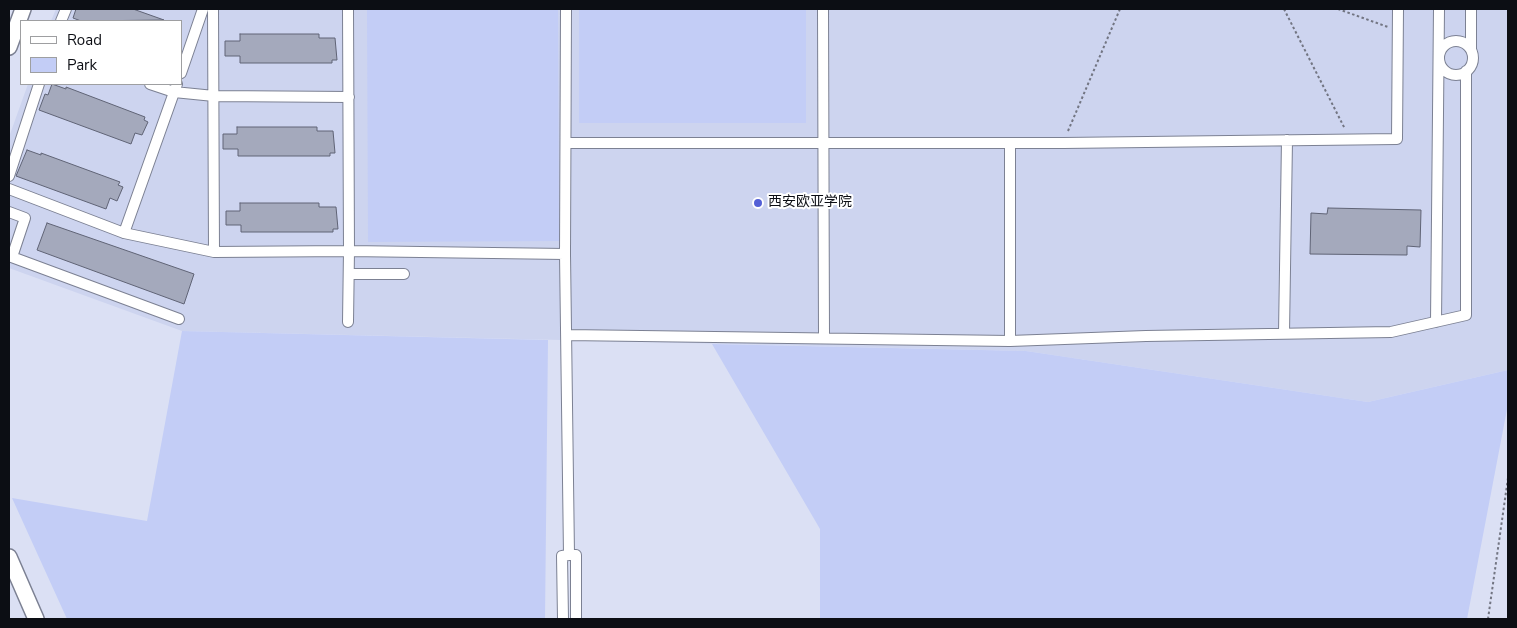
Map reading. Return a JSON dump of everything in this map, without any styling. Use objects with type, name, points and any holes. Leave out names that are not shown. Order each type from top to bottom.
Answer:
[{"type":"main road","points":[[9,47],[22,9]]},
{"type":"main road","points":[[9,557],[36,619]]},
{"type":"street","points":[[182,69],[203,9]]},
{"type":"street","points":[[213,9],[214,252]]},
{"type":"street","points":[[348,9],[348,322]]},
{"type":"street","points":[[566,9],[566,335],[569,555]]},
{"type":"street","points":[[824,9],[824,338]]},
{"type":"street","points":[[566,143],[1063,143],[1397,139],[1398,9]]},
{"type":"street","points":[[1436,322],[1439,9]]},
{"type":"street","points":[[566,335],[1010,341],[1391,332],[1466,315],[1466,71],[1472,61],[1470,50],[1471,9]]},
{"type":"street","points":[[1466,71],[1451,74],[1443,68],[1439,58],[1442,48],[1452,42],[1462,42],[1470,50]]},
{"type":"street","points":[[9,176],[39,85]]},
{"type":"street","points":[[156,85],[214,96],[348,97]]},
{"type":"street","points":[[124,233],[176,88]]},
{"type":"street","points":[[1284,334],[1286,140]]},
{"type":"street","points":[[1010,143],[1010,341]]},
{"type":"street","points":[[9,189],[124,233],[214,252],[349,251],[566,254]]},
{"type":"street","points":[[9,212],[25,218],[10,257],[179,319]]},
{"type":"street","points":[[348,274],[404,274]]},
{"type":"street","points":[[563,619],[562,556],[569,555],[576,555],[576,619]]},
{"type":"path","points":[[1063,143],[1120,9]]},
{"type":"path","points":[[1284,9],[1351,140]]},
{"type":"path","points":[[1338,9],[1398,30]]},
{"type":"path","points":[[1488,619],[1508,478]]},
{"type":"shaded area","name":"西安欧亚学院","points":[[56,9],[1508,9],[1508,370],[1368,402],[1026,351],[182,331],[9,268],[9,137],[28,85],[182,85],[182,20],[51,20]]},
{"type":"green space","points":[[367,9],[558,9],[559,241],[368,242]]},
{"type":"green space","points":[[579,9],[806,9],[806,123],[579,123]]},
{"type":"green space","points":[[182,331],[548,340],[545,619],[67,619],[12,498],[147,521]]},
{"type":"green space","points":[[712,344],[1026,351],[1368,402],[1508,370],[1508,404],[1467,619],[820,619],[820,529]]},
{"type":"building","points":[[76,9],[133,9],[164,20],[78,20],[73,18]]},
{"type":"building","points":[[240,34],[319,34],[319,38],[335,38],[337,60],[332,60],[332,63],[240,63],[240,56],[225,56],[225,41],[240,41]]},
{"type":"building","points":[[52,85],[66,89],[66,87],[145,117],[144,120],[148,122],[142,135],[135,133],[131,144],[39,110],[45,94],[48,95]]},
{"type":"building","points":[[237,127],[317,127],[317,131],[333,131],[335,153],[330,153],[330,156],[238,156],[238,149],[223,149],[223,134],[237,134]]},
{"type":"building","points":[[27,150],[41,155],[41,153],[120,182],[118,185],[123,187],[117,201],[110,198],[106,209],[16,176]]},
{"type":"building","points":[[240,203],[319,203],[319,207],[336,207],[338,229],[333,229],[333,232],[241,232],[241,225],[226,225],[226,211],[240,211]]},
{"type":"building","points":[[1328,208],[1421,210],[1420,247],[1407,246],[1407,255],[1310,254],[1311,213],[1327,214]]},
{"type":"building","points":[[47,223],[194,274],[184,304],[37,250]]},
{"type":"place","name":"西安欧亚学院","points":[[758,203]]}]
